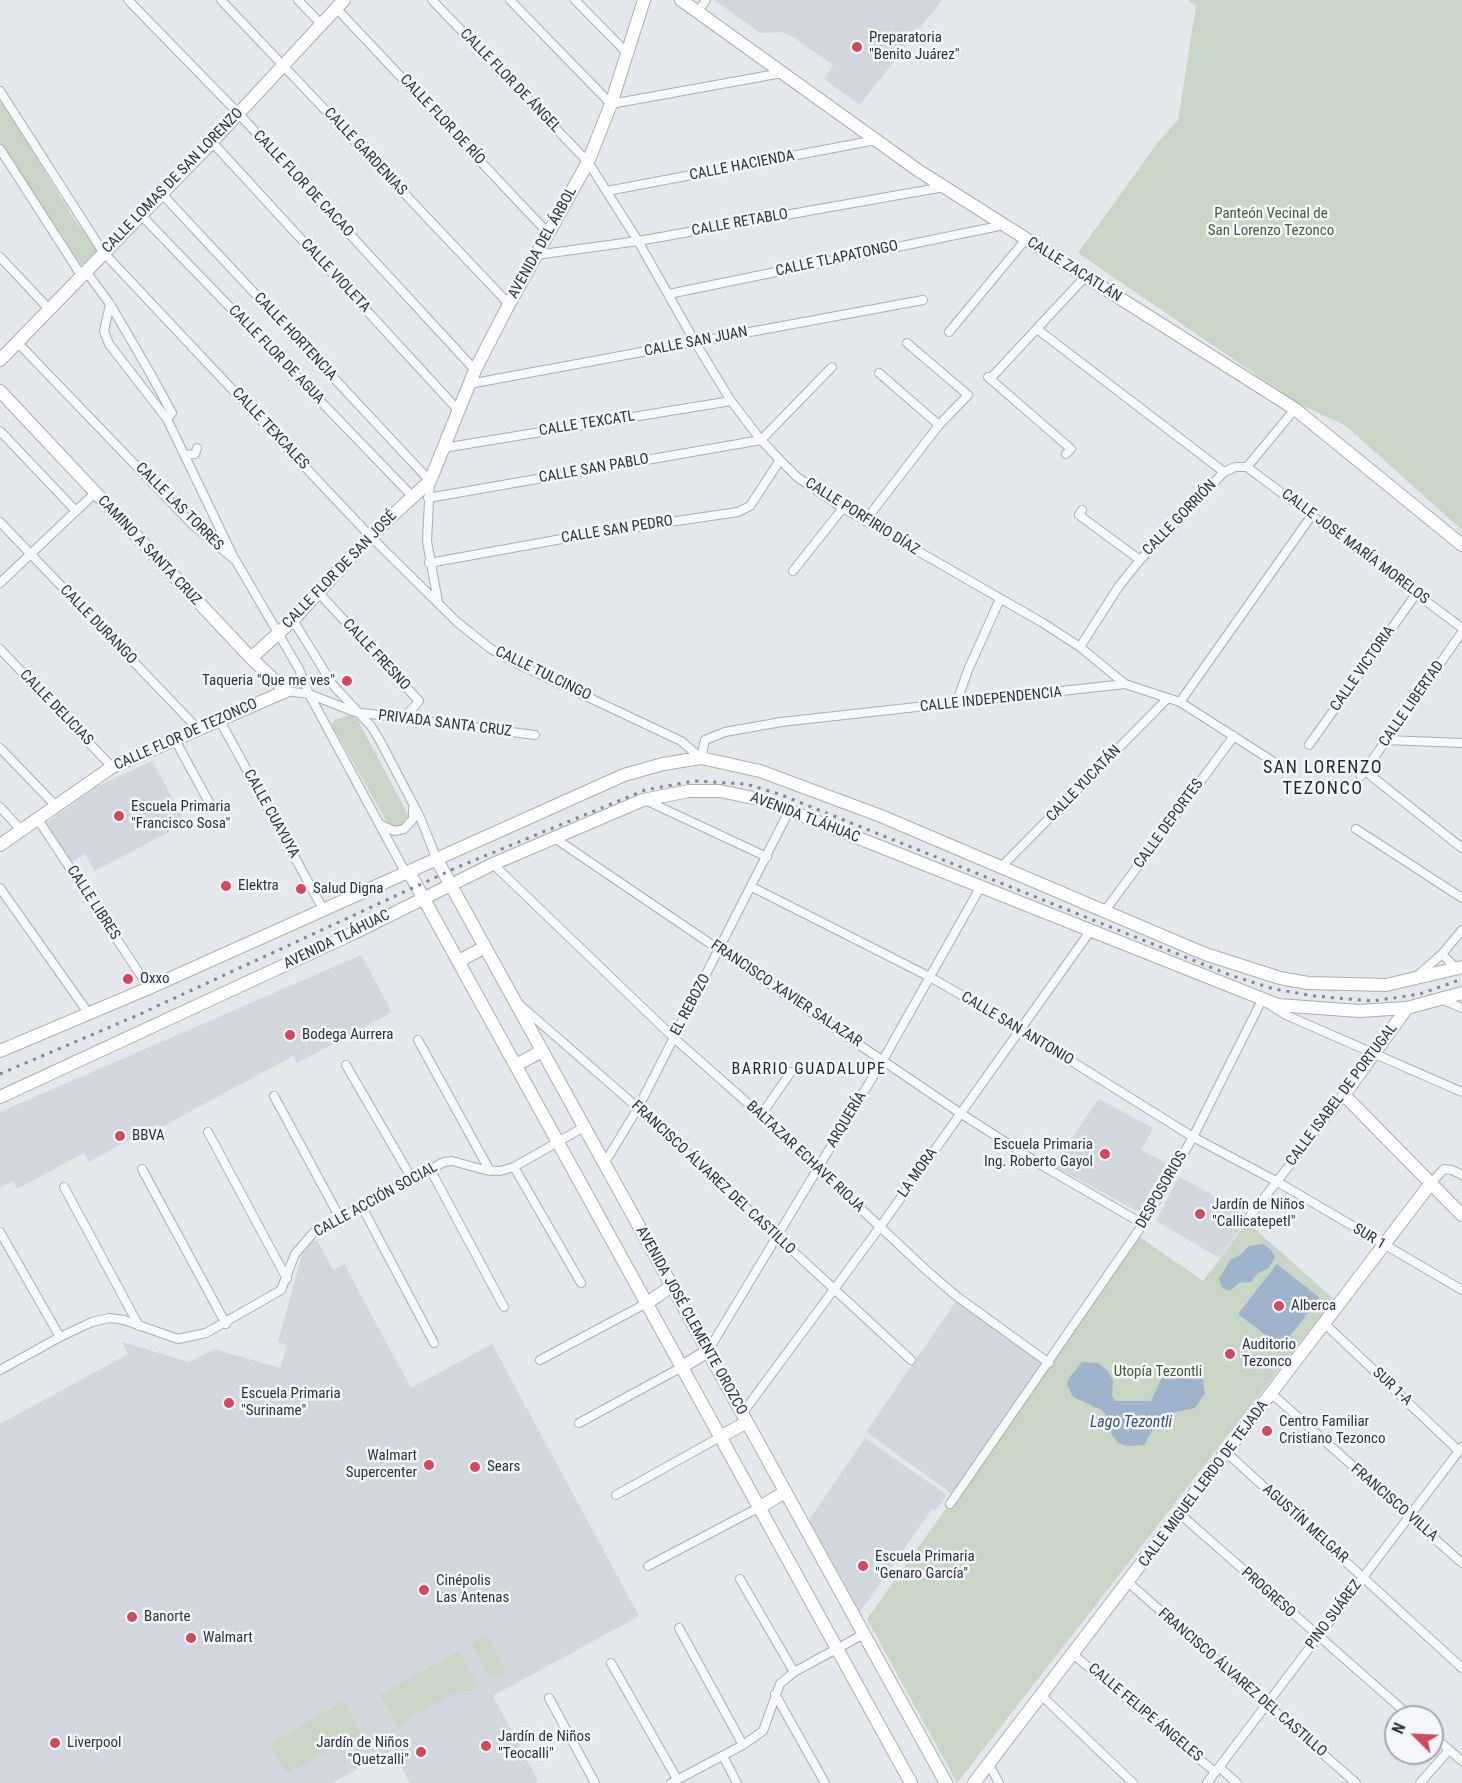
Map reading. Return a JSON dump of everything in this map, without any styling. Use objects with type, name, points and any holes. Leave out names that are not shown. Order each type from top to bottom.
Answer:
[{"type":"street","name":"CALLE FLOR DE CACAO","points":[[128,0],[239,114],[475,370]]},
{"type":"street","name":"CALLE GARDENIAS","points":[[221,0],[508,304]]},
{"type":"street","points":[[298,0],[321,24]]},
{"type":"street","name":"CALLE FLOR DE ÁNGEL","points":[[432,0],[588,162]]},
{"type":"street","points":[[510,0],[611,104],[782,73]]},
{"type":"street","points":[[575,0],[627,53]]},
{"type":"street","name":"AVENIDA DEL ÁRBOL","points":[[430,481],[475,370],[508,304],[588,162],[611,104],[644,0]]},
{"type":"street","name":"CALLE ZACATLÁN","points":[[681,0],[944,187],[1295,409],[1462,545]]},
{"type":"street","points":[[697,13],[706,0]]},
{"type":"street","name":"CALLE LOMAS DE SAN LORENZO","points":[[0,360],[239,114],[340,4]]},
{"type":"street","name":"CALLE FLOR DE RÍO","points":[[340,4],[548,233]]},
{"type":"street","name":"CALLE TEXCALES","points":[[0,92],[103,252],[370,536],[438,604]]},
{"type":"street","name":"CALLE HACIENDA","points":[[607,191],[876,140]]},
{"type":"street","name":"CALLE VIOLETA","points":[[212,142],[458,410]]},
{"type":"street","points":[[0,149],[83,273],[110,304],[172,413],[167,419]]},
{"type":"street","name":"CALLE PORFIRIO DÍAZ","points":[[588,162],[638,241],[731,401],[761,440],[797,477],[843,508],[1080,647],[1125,684]]},
{"type":"street","name":"CALLE RETABLO","points":[[536,255],[638,241],[944,187]]},
{"type":"street","name":"CALLE HORTENCIA","points":[[161,193],[430,481]]},
{"type":"street","name":"CALLE FLOR DE AGUA","points":[[141,214],[412,496]]},
{"type":"street","name":"CALLE TLAPATONGO","points":[[669,294],[1004,225]]},
{"type":"street","points":[[949,332],[1026,239]]},
{"type":"street","points":[[0,257],[49,309]]},
{"type":"street","points":[[1066,454],[1071,449],[989,378],[1084,277]]},
{"type":"street","name":"CALLE SAN JUAN","points":[[469,384],[923,300]]},
{"type":"street","points":[[110,304],[104,331],[109,344],[167,419],[236,561]]},
{"type":"street","points":[[1037,329],[1224,472]]},
{"type":"street","name":"CALLE LAS TORRES","points":[[17,342],[194,526],[236,561],[304,679],[309,694]]},
{"type":"street","points":[[865,521],[939,424],[968,395],[907,343]]},
{"type":"street","points":[[761,440],[832,367]]},
{"type":"street","points":[[879,373],[939,424]]},
{"type":"street","name":"CAMINO A SANTA CRUZ","points":[[0,391],[251,658],[286,691]]},
{"type":"street","name":"CALLE TEXCATL","points":[[443,448],[731,401]]},
{"type":"street","points":[[1248,467],[1295,409]]},
{"type":"street","points":[[0,431],[76,511]]},
{"type":"street","name":"CALLE SAN PABLO","points":[[428,498],[761,440]]},
{"type":"street","points":[[185,455],[195,454],[197,448]]},
{"type":"street","name":"CALLE SAN PEDRO","points":[[429,563],[595,533],[738,512],[750,506],[780,460]]},
{"type":"street","name":"CALLE GORRIÓN","points":[[1080,647],[1119,586],[1140,560],[1224,472],[1235,467],[1248,467]]},
{"type":"street","name":"CALLE JOSÉ MARÍA MORELOS","points":[[1248,467],[1462,630]]},
{"type":"street","points":[[430,481],[429,563],[438,604]]},
{"type":"street","name":"CALLE FLOR DE SAN JOSÉ","points":[[251,658],[293,620],[370,536],[430,481]]},
{"type":"street","points":[[0,583],[95,493]]},
{"type":"street","points":[[793,571],[843,508]]},
{"type":"street","points":[[1082,510],[1079,514],[1140,560]]},
{"type":"street","points":[[1180,702],[1312,515]]},
{"type":"street","name":"CALLE DURANGO","points":[[0,522],[197,728]]},
{"type":"street","name":"CALLE FRESNO","points":[[318,592],[419,700],[404,718]]},
{"type":"street","name":"CALLE VICTORIA","points":[[1309,745],[1416,594]]},
{"type":"street","points":[[956,704],[968,670],[1000,599]]},
{"type":"street","name":"CALLE TULCINGO","points":[[438,604],[470,634],[491,649],[681,741],[701,758]]},
{"type":"street","points":[[293,620],[333,686],[355,712],[371,726],[412,805],[437,860]]},
{"type":"street","name":"CALLE LIBERTAD","points":[[1462,630],[1363,773],[1462,848]]},
{"type":"street","name":"CALLE DELICIAS","points":[[0,649],[112,767]]},
{"type":"street","name":"CALLE INDEPENDENCIA","points":[[701,758],[705,740],[725,732],[781,722],[1125,684],[1180,702],[1277,764]]},
{"type":"street","points":[[286,691],[309,694],[355,712]]},
{"type":"street","name":"CALLE FLOR DE TEZONCO","points":[[0,845],[112,767],[286,691]]},
{"type":"street","points":[[309,694],[403,868],[409,872]]},
{"type":"street","name":"CALLE YUCATÁN","points":[[1000,868],[1167,699]]},
{"type":"street","name":"PRIVADA SANTA CRUZ","points":[[355,712],[535,735]]},
{"type":"street","name":"CALLE CUAYUYA","points":[[219,719],[323,909]]},
{"type":"street","name":"CALLE DEPORTES","points":[[1104,912],[1234,736]]},
{"type":"street","points":[[174,738],[211,806]]},
{"type":"street","points":[[1386,740],[1462,743]]},
{"type":"street","points":[[0,748],[55,805]]},
{"type":"street","name":"AVENIDA TLÁHUAC","points":[[0,1051],[149,988],[624,775],[663,764],[701,758],[760,771],[881,816],[1205,954],[1280,978],[1353,986],[1386,985],[1460,968]]},
{"type":"street","name":"AVENIDA TLÁHUAC","points":[[0,1097],[354,933],[450,884],[553,837],[644,800],[689,791],[720,791],[749,796],[1054,914],[1278,1005],[1359,1011],[1407,1008],[1462,993]]},
{"type":"street","points":[[644,800],[767,857]]},
{"type":"street","points":[[378,820],[390,830],[404,829],[413,819],[412,805]]},
{"type":"street","points":[[0,807],[21,830]]},
{"type":"street","name":"EL REBOZO","points":[[604,1164],[638,1108],[789,811]]},
{"type":"street","name":"CALLE LIBRES","points":[[37,818],[149,988]]},
{"type":"street","points":[[1356,829],[1462,898]]},
{"type":"street","name":"FRANCISCO XAVIER SALAZAR","points":[[553,837],[960,1113],[1042,1166],[1143,1224]]},
{"type":"street","name":"AVENIDA JOSÉ CLEMENTE OROZCO","points":[[437,860],[946,1783]]},
{"type":"street","name":"BALTAZAR ECHAVE RIOJA","points":[[493,864],[674,1038],[761,1115],[955,1295],[1047,1366]]},
{"type":"street","name":"AVENIDA JOSÉ CLEMENTE OROZCO","points":[[409,872],[911,1783]]},
{"type":"street","name":"ARQUERÍA","points":[[708,1352],[883,1060],[981,886]]},
{"type":"street","name":"CALLE SAN ANTONIO","points":[[752,887],[930,977],[1020,1029],[1193,1137],[1276,1181]]},
{"type":"street","points":[[0,888],[88,1014]]},
{"type":"street","points":[[1054,914],[1051,901],[1055,896],[1062,895]]},
{"type":"street","name":"LA MORA","points":[[745,1418],[833,1290],[1091,930]]},
{"type":"street","points":[[1412,980],[1442,954],[1462,930]]},
{"type":"street","points":[[459,961],[485,947]]},
{"type":"street","points":[[1442,954],[1460,968]]},
{"type":"street","name":"FRANCISCO ÁLVAREZ DEL CASTILLO","points":[[514,999],[638,1108],[911,1360]]},
{"type":"street","points":[[1262,1000],[1286,1015],[1462,1092]]},
{"type":"street","name":"DESPOSORIOS","points":[[950,1504],[1143,1224],[1193,1137],[1262,1000]]},
{"type":"street","points":[[1443,1000],[1462,1008]]},
{"type":"street","name":"CALLE ISABEL DE PORTUGAL","points":[[1247,1220],[1375,1054],[1407,1008]]},
{"type":"street","points":[[417,1040],[490,1171]]},
{"type":"street","points":[[516,1065],[542,1051]]},
{"type":"street","points":[[346,1065],[412,1179]]},
{"type":"street","points":[[761,1115],[791,1072]]},
{"type":"street","points":[[1344,1095],[1462,1215]]},
{"type":"street","points":[[274,1096],[340,1218]]},
{"type":"street","name":"CALLE ACCIÓN SOCIAL","points":[[0,1370],[60,1337],[92,1322],[109,1318],[178,1339],[199,1336],[226,1324],[282,1290],[301,1245],[314,1232],[430,1169],[452,1161],[490,1171],[514,1167],[584,1127]]},
{"type":"street","points":[[208,1132],[287,1279]]},
{"type":"street","points":[[514,1167],[581,1282]]},
{"type":"street","points":[[141,1169],[226,1324]]},
{"type":"street","points":[[430,1169],[504,1307]]},
{"type":"street","points":[[1431,1183],[1444,1169],[1462,1175]]},
{"type":"street","name":"SUR 1","points":[[1276,1181],[1462,1290]]},
{"type":"street","name":"CALLE MIGUEL LERDO DE TEJADA","points":[[974,1783],[1181,1515],[1431,1183]]},
{"type":"street","points":[[64,1188],[139,1326]]},
{"type":"street","points":[[362,1207],[434,1343]]},
{"type":"street","points":[[0,1232],[60,1337]]},
{"type":"street","points":[[540,1360],[647,1303],[672,1286]]},
{"type":"street","name":"SUR 1-A","points":[[1325,1324],[1461,1449]]},
{"type":"street","points":[[579,1424],[708,1352]]},
{"type":"street","name":"FRANCISCO VILLA","points":[[1272,1394],[1462,1563]]},
{"type":"street","points":[[616,1495],[720,1437],[745,1418]]},
{"type":"street","name":"PINO SUÁREZ","points":[[1206,1783],[1268,1705],[1317,1637],[1461,1449]]},
{"type":"street","name":"AGUSTÍN MELGAR","points":[[1227,1453],[1462,1668]]},
{"type":"street","points":[[648,1566],[785,1492]]},
{"type":"street","name":"PROGRESO","points":[[1181,1515],[1397,1705]]},
{"type":"street","points":[[740,1579],[794,1672]]},
{"type":"street","name":"FRANCISCO ÁLVAREZ DEL CASTILLO","points":[[1129,1583],[1356,1783]]},
{"type":"street","points":[[679,1628],[743,1744]]},
{"type":"street","points":[[611,1663],[674,1781],[723,1756],[763,1731],[780,1684],[794,1672],[864,1634]]},
{"type":"street","name":"CALLE FELIPE ÁNGELES","points":[[1074,1654],[1217,1769],[1238,1783]]},
{"type":"street","points":[[775,1694],[825,1783]]},
{"type":"street","points":[[1042,1696],[1133,1783]]},
{"type":"street","points":[[549,1698],[595,1783]]},
{"type":"street","points":[[1444,1746],[1462,1761]]},
{"type":"street","points":[[1420,1783],[1449,1750]]},
{"type":"street","points":[[723,1756],[737,1783]]},
{"type":"street","points":[[988,1764],[999,1783]]},
{"type":"shaded area","name":"Preparatoria \"Benito Juárez\"","points":[[714,0],[942,0],[860,105],[824,79],[833,65],[793,37],[781,32],[760,33]]},
{"type":"shaded area","name":"Escuela Primaria \"Francisco Sosa\"","points":[[152,761],[186,823],[95,871],[85,854],[70,863],[45,824],[96,787]]},
{"type":"shaded area","points":[[361,955],[392,1012],[297,1063],[293,1056],[160,1128],[158,1124],[89,1162],[84,1153],[17,1189],[13,1181],[0,1188],[0,1112]]},
{"type":"shaded area","name":"Escuela Primaria Ing. Roberto Gayol","points":[[1099,1099],[1153,1128],[1141,1150],[1166,1163],[1139,1212],[1052,1165]]},
{"type":"shaded area","name":"Jardín de Niños \"Callicatepetl\"","points":[[1179,1177],[1242,1210],[1237,1218],[1244,1224],[1219,1258],[1156,1221]]},
{"type":"shaded area","points":[[317,1240],[333,1270],[344,1264],[411,1388],[492,1344],[639,1616],[493,1696],[538,1780],[535,1783],[410,1783],[392,1750],[332,1783],[0,1783],[0,1424],[128,1354],[122,1342],[189,1362],[214,1349],[280,1368],[287,1345],[278,1342],[304,1247]]},
{"type":"shaded area","points":[[958,1298],[1049,1363],[955,1496],[866,1432]]},
{"type":"shaded area","name":"Escuela Primaria \"Genaro García\"","points":[[865,1438],[947,1495],[935,1511],[932,1509],[860,1612],[809,1520]]},
{"type":"green space","name":"Panteón Vecinal de San Lorenzo Tezonco","points":[[1188,0],[1462,0],[1462,530],[1346,426],[1299,404],[1078,253],[1158,142],[1178,120],[1196,6]]},
{"type":"green space","points":[[0,99],[78,225],[103,250],[84,270],[0,144]]},
{"type":"green space","points":[[350,715],[357,719],[409,816],[409,821],[400,828],[389,826],[332,725],[334,720]]},
{"type":"green space","name":"Utopía Tezontli","points":[[1247,1222],[1334,1299],[957,1783],[867,1619],[1140,1237],[1203,1281]]},
{"type":"green space","points":[[487,1636],[506,1672],[495,1678],[490,1677],[472,1644]]},
{"type":"green space","points":[[459,1651],[476,1682],[475,1688],[471,1691],[456,1692],[410,1717],[399,1729],[380,1695]]},
{"type":"green space","points":[[344,1701],[366,1742],[355,1749],[331,1749],[287,1774],[270,1744]]},
{"type":"water","points":[[1263,1244],[1271,1250],[1275,1257],[1269,1268],[1257,1274],[1251,1282],[1239,1283],[1230,1291],[1222,1288],[1219,1279],[1230,1260],[1240,1255],[1249,1246]]},
{"type":"water","name":"Alberca","points":[[1277,1264],[1320,1298],[1281,1347],[1238,1314]]},
{"type":"water","name":"Lago Tezontli","points":[[1082,1362],[1098,1363],[1108,1371],[1113,1381],[1112,1396],[1115,1401],[1151,1401],[1163,1375],[1178,1368],[1191,1367],[1203,1380],[1205,1393],[1195,1408],[1161,1415],[1144,1445],[1127,1446],[1118,1443],[1112,1435],[1106,1415],[1102,1410],[1073,1397],[1067,1384]]},
{"type":"railway","points":[[0,1074],[138,1015],[458,867],[645,790],[694,781],[746,784],[779,794],[1230,975],[1274,989],[1315,996],[1373,1001],[1420,994],[1462,979]]},
{"type":"place","name":"Preparatoria \"Benito Juárez\"","points":[[857,47]]},
{"type":"place","name":"Taqueria \"Que me ves\"","points":[[347,681]]},
{"type":"place","name":"Escuela Primaria \"Francisco Sosa\"","points":[[119,816]]},
{"type":"place","name":"Elektra","points":[[226,886]]},
{"type":"place","name":"Salud Digna","points":[[301,889]]},
{"type":"place","name":"Oxxo","points":[[128,979]]},
{"type":"place","name":"Bodega Aurrera","points":[[290,1035]]},
{"type":"place","name":"BBVA","points":[[120,1136]]},
{"type":"place","name":"Escuela Primaria Ing. Roberto Gayol","points":[[1105,1154]]},
{"type":"place","name":"Jardín de Niños \"Callicatepetl\"","points":[[1200,1214]]},
{"type":"place","name":"Alberca","points":[[1279,1306]]},
{"type":"place","name":"Auditorio Tezonco","points":[[1230,1354]]},
{"type":"place","name":"Escuela Primaria \"Suriname\"","points":[[229,1403]]},
{"type":"place","name":"Centro Familiar Cristiano Tezonco","points":[[1267,1431]]},
{"type":"place","name":"Walmart Supercenter","points":[[429,1465]]},
{"type":"place","name":"Sears","points":[[475,1467]]},
{"type":"place","name":"Escuela Primaria \"Genaro García\"","points":[[863,1566]]},
{"type":"place","name":"Cinépolis Las Antenas","points":[[424,1590]]},
{"type":"place","name":"Banorte","points":[[132,1617]]},
{"type":"place","name":"Walmart","points":[[191,1638]]},
{"type":"place","name":"Liverpool","points":[[55,1743]]},
{"type":"place","name":"Jardín de Niños \"Teocalli\"","points":[[486,1746]]},
{"type":"place","name":"Jardín de Niños \"Quetzalli\"","points":[[421,1752]]},
{"type":"district","name":"SAN LORENZO TEZONCO","points":[[1323,778]]},
{"type":"district","name":"BARRIO GUADALUPE","points":[[809,1070]]}]
